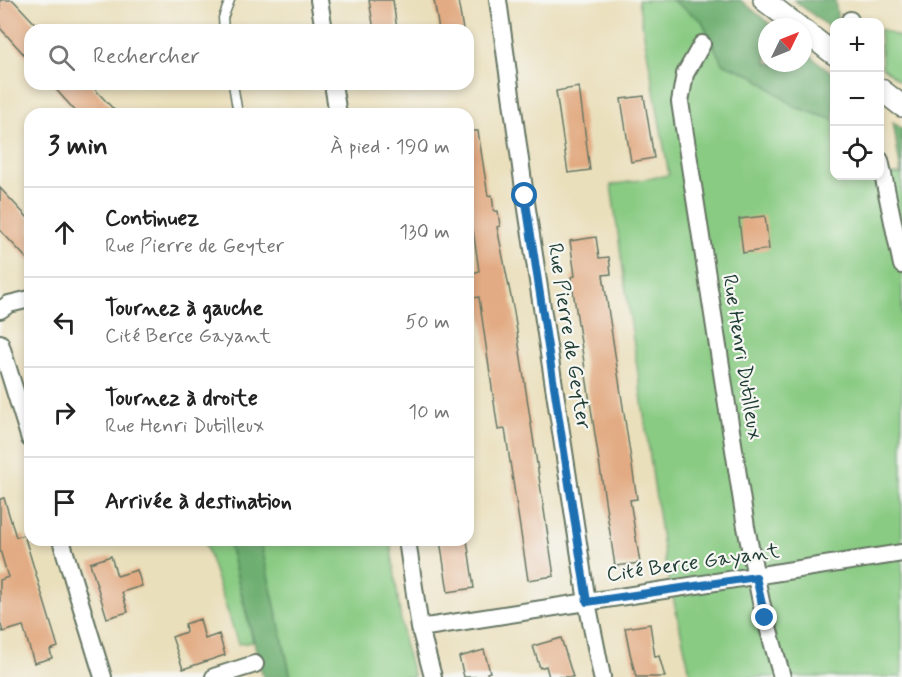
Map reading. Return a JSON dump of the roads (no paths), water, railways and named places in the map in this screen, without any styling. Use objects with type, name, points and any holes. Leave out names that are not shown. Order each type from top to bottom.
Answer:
[{"type":"street","points":[[319,0],[323,24]]},
{"type":"street","name":"Rue Pierre de Geyter","points":[[498,0],[525,196],[587,602],[602,677]]},
{"type":"street","points":[[764,0],[787,18]]},
{"type":"street","points":[[812,37],[830,51]]},
{"type":"street","name":"Rue Henri Dutilleux","points":[[702,44],[685,74],[680,102],[756,577],[782,677]]},
{"type":"street","points":[[334,90],[337,108]]},
{"type":"street","points":[[883,180],[902,265]]},
{"type":"street","points":[[0,310],[9,304],[24,300]]},
{"type":"street","points":[[0,343],[24,420]]},
{"type":"street","points":[[63,546],[103,677]]},
{"type":"street","points":[[407,546],[420,628],[433,677]]},
{"type":"street","name":"Cité Berce Gayant","points":[[420,628],[902,553]]},
{"type":"street","points":[[214,677],[255,664]]},
{"type":"lane","points":[[224,24],[223,18],[230,0]]},
{"type":"lane","points":[[234,90],[237,108]]}]
